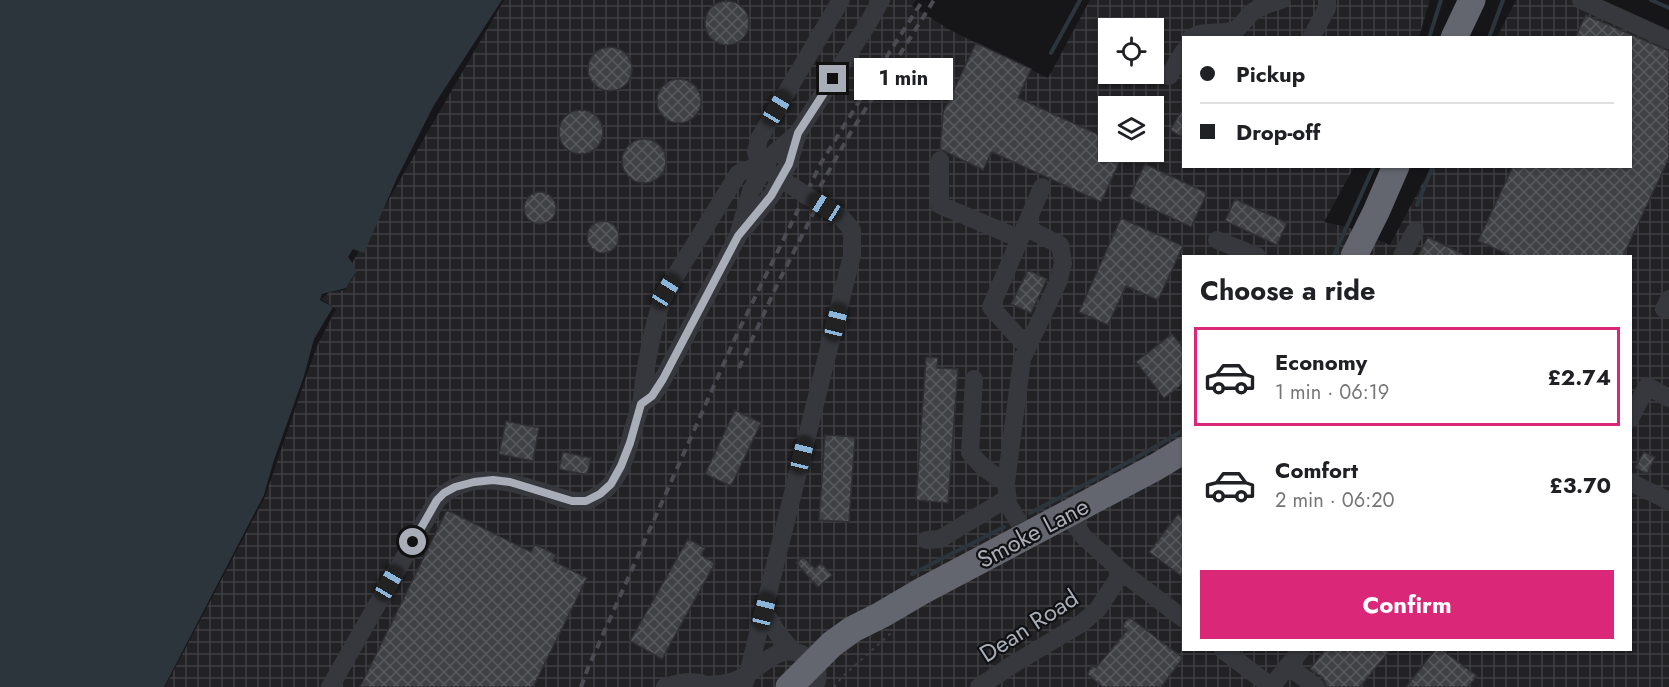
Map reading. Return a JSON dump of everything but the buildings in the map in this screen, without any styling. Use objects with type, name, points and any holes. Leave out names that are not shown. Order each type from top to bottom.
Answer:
[{"type":"highway","points":[[1455,36],[1472,0]]},
{"type":"highway","points":[[1354,255],[1395,168]]},
{"type":"highway","name":"Smoke Lane","points":[[789,687],[854,639],[881,615],[1182,451]]},
{"type":"street","points":[[745,681],[852,255],[852,230],[841,218],[760,166],[756,152],[759,139],[841,0]]},
{"type":"street","points":[[641,404],[652,396],[663,379],[738,236],[771,196],[789,164],[798,133],[867,26],[880,0]]},
{"type":"street","points":[[1196,36],[1203,33],[1234,30],[1241,26],[1255,10],[1281,0]]},
{"type":"street","points":[[1312,36],[1327,8],[1327,0]]},
{"type":"street","points":[[1581,0],[1669,40]]},
{"type":"street","points":[[1169,76],[1182,54]]},
{"type":"street","points":[[940,160],[940,205],[1060,245],[1064,263],[1059,280],[1022,359],[1007,490],[1008,504],[1027,536]]},
{"type":"street","points":[[330,687],[437,500],[444,493],[455,487],[493,480],[510,482],[572,501],[586,501],[600,494],[611,484],[627,451],[641,404],[644,378],[660,305],[666,291],[738,174],[760,166]]},
{"type":"street","points":[[1027,347],[991,307],[1042,187]]},
{"type":"street","points":[[1403,255],[1415,231]]},
{"type":"street","points":[[1217,240],[1254,255]]},
{"type":"street","points":[[974,379],[970,453],[1007,490]]},
{"type":"street","points":[[1632,415],[1647,386],[1669,398]]},
{"type":"street","points":[[1632,483],[1669,501]]},
{"type":"street","points":[[927,540],[940,539],[1007,490]]},
{"type":"street","points":[[1067,515],[1084,537],[1122,572],[1182,617]]},
{"type":"street","name":"Dean Road","points":[[986,686],[1015,663],[1082,623],[1098,609],[1122,572]]},
{"type":"street","points":[[764,611],[778,634],[809,670]]},
{"type":"street","points":[[1224,651],[1271,687],[1300,651]]},
{"type":"street","points":[[665,687],[677,682],[689,681],[709,686],[745,681],[772,656],[809,670]]},
{"type":"street","points":[[1288,666],[1316,687]]},
{"type":"shaded area","points":[[0,0],[502,0],[434,105],[398,176],[364,253],[353,249],[348,257],[356,272],[346,288],[322,294],[320,300],[333,307],[314,339],[264,495],[164,687],[0,687]]},
{"type":"shaded area","points":[[504,0],[916,0],[912,6],[950,30],[1048,78],[1090,0],[1430,0],[1419,36],[1182,36],[1182,168],[1353,168],[1324,222],[1347,227],[1390,245],[1430,168],[1632,168],[1632,36],[1498,36],[1516,0],[1594,0],[1669,35],[1669,687],[165,687],[265,497],[316,348],[336,309],[321,299],[330,292],[345,290],[355,275],[348,270]]},
{"type":"waterway","points":[[1051,53],[1080,0]]},
{"type":"waterway","points":[[1430,36],[1441,0]]},
{"type":"waterway","points":[[1490,36],[1503,0]]},
{"type":"waterway","points":[[1651,0],[1669,8]]},
{"type":"waterway","points":[[1334,255],[1373,168]]},
{"type":"waterway","points":[[1417,205],[1432,168]]},
{"type":"waterway","points":[[1030,513],[1182,431]]},
{"type":"waterway","points":[[912,574],[1004,527]]},
{"type":"railway","points":[[581,687],[737,334],[821,163],[923,0]]},
{"type":"railway","points":[[813,199],[851,132],[934,0]]},
{"type":"railway","points":[[739,368],[777,285],[824,192]]},
{"type":"route","points":[[413,542],[437,500],[455,487],[493,480],[510,482],[572,501],[586,501],[600,494],[611,484],[630,443],[641,404],[652,396],[663,379],[738,236],[771,196],[789,164],[798,133],[833,79]]}]
